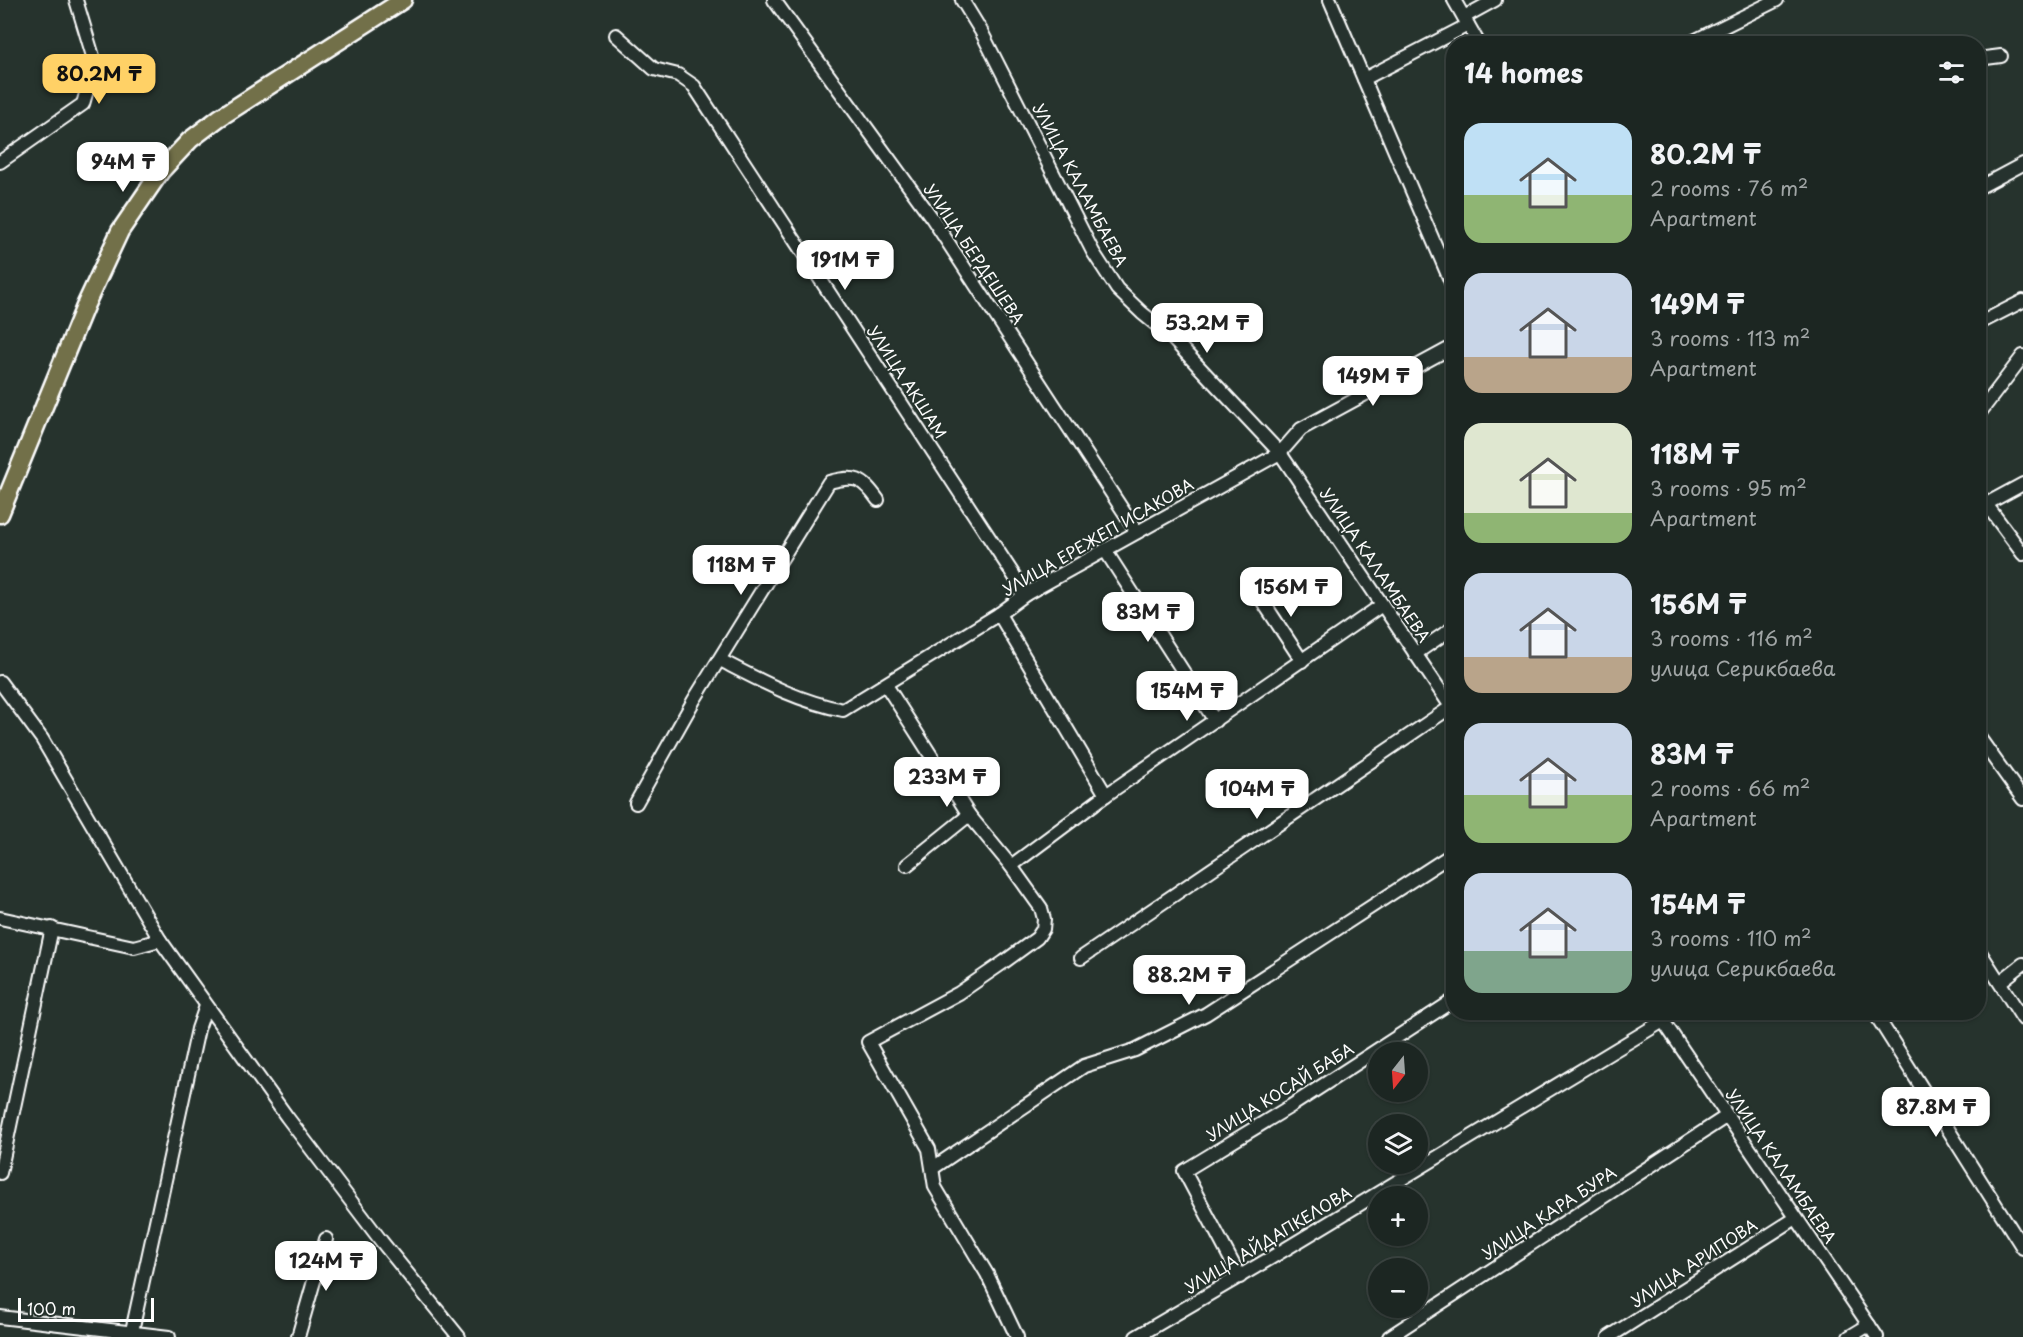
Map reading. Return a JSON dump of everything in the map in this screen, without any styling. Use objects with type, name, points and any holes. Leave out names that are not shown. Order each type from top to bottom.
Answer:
[{"type":"main road","points":[[0,514],[90,294],[120,231],[160,171],[190,140],[219,118],[403,0]]},
{"type":"street","points":[[0,162],[84,104],[95,63],[76,0]]},
{"type":"street","name":"УЛИЦА БЕРДЕШЕВА","points":[[774,0],[932,218],[1137,532]]},
{"type":"street","name":"УЛИЦА КАЛАМБАЕВА","points":[[962,0],[981,31],[1093,252],[1117,289],[1169,335],[1280,453],[1446,700]]},
{"type":"street","points":[[1330,0],[1446,270]]},
{"type":"street","points":[[1454,0],[1474,36]]},
{"type":"street","points":[[1364,79],[1466,21],[1495,0]]},
{"type":"street","points":[[1704,36],[1778,0]]},
{"type":"street","name":"УЛИЦА АКШАМ","points":[[616,35],[654,69],[678,75],[694,86],[1026,594]]},
{"type":"street","points":[[1986,58],[2001,56]]},
{"type":"street","points":[[1986,184],[2023,164]]},
{"type":"street","points":[[1986,320],[2023,302]]},
{"type":"street","name":"УЛИЦА ЕРЕЖЕП ИСАКОВА","points":[[720,660],[779,691],[823,706],[843,710],[999,614],[1026,594],[1280,453],[1301,429],[1446,350]]},
{"type":"street","points":[[1986,405],[2023,356]]},
{"type":"street","points":[[636,803],[829,482],[850,477],[867,485],[878,500]]},
{"type":"street","points":[[1986,501],[2023,484]]},
{"type":"street","points":[[1986,508],[2023,554]]},
{"type":"street","points":[[1105,550],[1215,721]]},
{"type":"street","points":[[1256,591],[1302,661]]},
{"type":"street","points":[[1011,866],[1106,795],[1382,605]]},
{"type":"street","points":[[999,614],[1106,795]]},
{"type":"street","points":[[1415,654],[1446,633]]},
{"type":"street","points":[[0,682],[42,739],[160,940],[206,1006],[382,1242],[459,1337]]},
{"type":"street","points":[[886,685],[969,814],[1041,908],[1044,919],[1043,929],[1036,938],[958,993],[868,1042],[929,1149],[935,1187],[987,1274],[1017,1337]]},
{"type":"street","points":[[1081,958],[1446,713]]},
{"type":"street","points":[[1986,747],[2023,799]]},
{"type":"street","points":[[907,865],[969,814]]},
{"type":"street","points":[[933,1168],[1084,1066],[1135,1050],[1206,1014],[1446,859]]},
{"type":"street","points":[[0,918],[134,947],[160,940]]},
{"type":"street","points":[[0,1173],[52,928]]},
{"type":"street","points":[[1986,961],[2023,1019]]},
{"type":"street","points":[[2000,982],[2023,964]]},
{"type":"street","name":"УЛИЦА КОСАЙ БАБА","points":[[1240,1277],[1184,1171],[1291,1106],[1446,1005]]},
{"type":"street","points":[[132,1331],[198,1029],[206,1006]]},
{"type":"street","name":"УЛИЦА АЙДАПКЕЛОВА","points":[[1136,1337],[1240,1277],[1655,1020]]},
{"type":"street","name":"УЛИЦА КАЛАМБАЕВА","points":[[1662,1020],[1877,1337]]},
{"type":"street","points":[[1879,1020],[2023,1248]]},
{"type":"street","name":"УЛИЦА КАРА БУРА","points":[[1389,1337],[1727,1116]]},
{"type":"street","name":"УЛИЦА АРИПОВА","points":[[1609,1337],[1796,1218]]},
{"type":"street","points":[[298,1337],[326,1239]]},
{"type":"street","points":[[0,1317],[169,1337]]},
{"type":"street","points":[[1850,1337],[1869,1325]]}]
